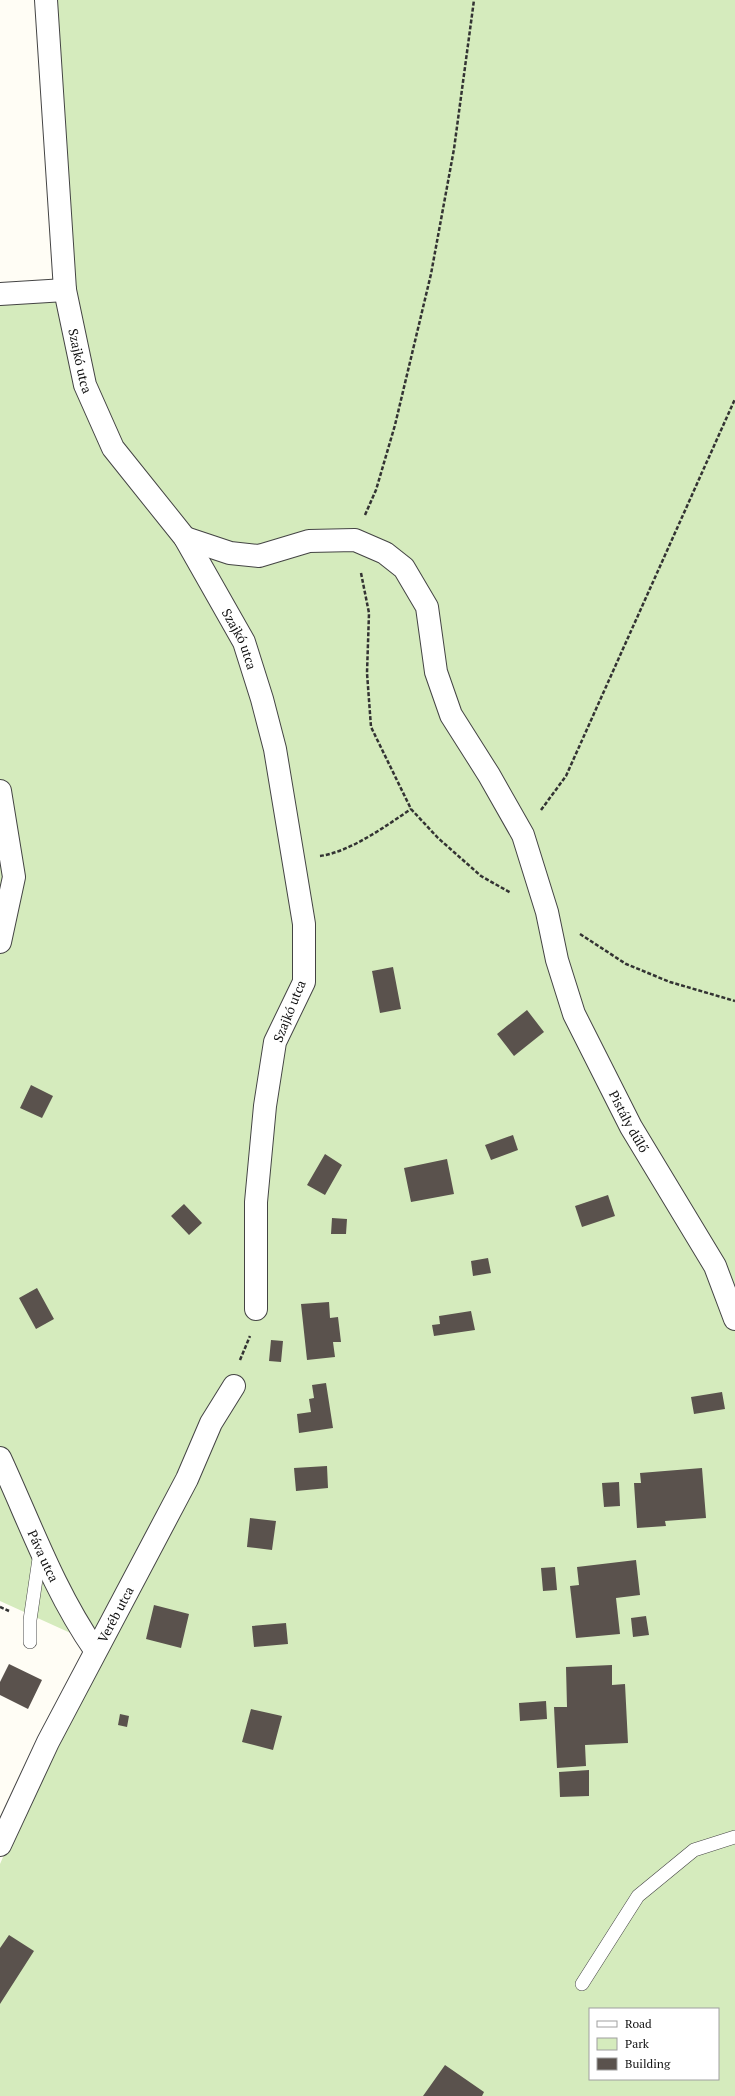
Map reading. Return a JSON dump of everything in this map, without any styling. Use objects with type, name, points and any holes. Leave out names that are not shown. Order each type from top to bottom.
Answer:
[{"type":"street","name":"Szajkó utca","points":[[46,0],[65,290],[85,385],[113,448],[185,538],[244,642],[262,699],[275,749],[304,924],[304,982],[275,1042],[265,1106],[256,1202],[256,1310]]},
{"type":"street","points":[[0,294],[65,290]]},
{"type":"street","points":[[185,538],[230,553],[259,556],[310,541],[355,540]]},
{"type":"street","name":"Pistály dűlő","points":[[355,540],[385,553],[404,568],[427,607],[436,672],[451,715],[489,775],[523,835],[547,912],[557,960],[574,1014],[631,1127],[715,1266],[735,1319]]},
{"type":"street","points":[[0,791],[14,878],[0,942]]},
{"type":"street","name":"Veréb utca","points":[[0,1845],[48,1742],[95,1650],[187,1479],[211,1424],[234,1386]]},
{"type":"street","name":"Páva utca","points":[[0,1458],[40,1549],[77,1623],[95,1650]]},
{"type":"lane","points":[[30,1642],[30,1620],[40,1549]]},
{"type":"lane","points":[[582,1984],[638,1896],[694,1850],[735,1837]]},
{"type":"path","points":[[474,0],[454,149],[431,274],[395,425],[376,490],[355,540],[369,613],[367,673],[371,726],[411,809],[438,838],[481,876],[547,912],[626,964],[670,982],[735,1001]]},
{"type":"path","points":[[523,835],[566,776],[735,399]]},
{"type":"path","points":[[293,860],[329,855],[378,832],[411,809]]},
{"type":"path","points":[[234,1386],[240,1360],[250,1340],[256,1310]]},
{"type":"green space","points":[[53,0],[735,0],[735,2096],[0,2096],[0,1864],[17,1825],[108,1650],[0,1601],[0,304],[70,300]]},
{"type":"building","points":[[393,967],[401,1009],[380,1013],[372,971]]},
{"type":"building","points":[[527,1010],[544,1032],[514,1056],[497,1034]]},
{"type":"building","points":[[31,1085],[53,1096],[42,1118],[20,1108]]},
{"type":"building","points":[[513,1135],[518,1150],[491,1160],[485,1145]]},
{"type":"building","points":[[325,1154],[342,1165],[325,1195],[307,1185]]},
{"type":"building","points":[[447,1159],[454,1194],[411,1202],[404,1168]]},
{"type":"building","points":[[608,1195],[615,1216],[582,1227],[575,1206]]},
{"type":"building","points":[[184,1204],[202,1223],[189,1235],[171,1216]]},
{"type":"building","points":[[332,1218],[347,1219],[346,1234],[331,1234]]},
{"type":"building","points":[[488,1258],[491,1273],[473,1276],[471,1261]]},
{"type":"building","points":[[37,1288],[54,1319],[36,1329],[19,1298]]},
{"type":"building","points":[[329,1302],[330,1318],[338,1317],[341,1342],[333,1342],[335,1357],[307,1360],[301,1304]]},
{"type":"building","points":[[471,1311],[475,1330],[434,1336],[432,1325],[440,1324],[439,1316]]},
{"type":"building","points":[[271,1340],[283,1341],[281,1362],[269,1361]]},
{"type":"building","points":[[326,1383],[333,1428],[299,1433],[297,1414],[311,1412],[309,1399],[314,1398],[312,1385]]},
{"type":"building","points":[[722,1392],[725,1409],[694,1414],[691,1397]]},
{"type":"building","points":[[327,1466],[328,1488],[296,1491],[294,1468]]},
{"type":"building","points":[[702,1468],[706,1518],[665,1521],[666,1526],[637,1528],[634,1483],[641,1483],[640,1473]]},
{"type":"building","points":[[619,1482],[620,1506],[604,1507],[602,1483]]},
{"type":"building","points":[[250,1518],[276,1521],[272,1550],[247,1547]]},
{"type":"building","points":[[636,1560],[640,1595],[616,1598],[620,1634],[576,1638],[570,1586],[579,1585],[577,1567]]},
{"type":"building","points":[[555,1567],[557,1590],[543,1591],[541,1568]]},
{"type":"building","points":[[154,1605],[189,1614],[181,1648],[146,1639]]},
{"type":"building","points":[[646,1616],[649,1635],[633,1637],[631,1618]]},
{"type":"building","points":[[286,1623],[288,1644],[254,1647],[252,1626]]},
{"type":"building","points":[[9,1664],[42,1680],[28,1709],[0,1695],[0,1682]]},
{"type":"building","points":[[612,1665],[612,1685],[625,1684],[628,1743],[585,1745],[586,1766],[557,1768],[554,1707],[567,1707],[566,1667]]},
{"type":"building","points":[[546,1701],[547,1719],[520,1721],[519,1703]]},
{"type":"building","points":[[251,1709],[282,1716],[273,1750],[242,1742]]},
{"type":"building","points":[[120,1714],[129,1716],[127,1727],[118,1725]]},
{"type":"building","points":[[589,1770],[589,1796],[560,1797],[559,1772]]},
{"type":"building","points":[[9,1935],[34,1951],[0,2004],[0,1948]]},
{"type":"building","points":[[445,2065],[484,2092],[482,2096],[423,2096]]}]
